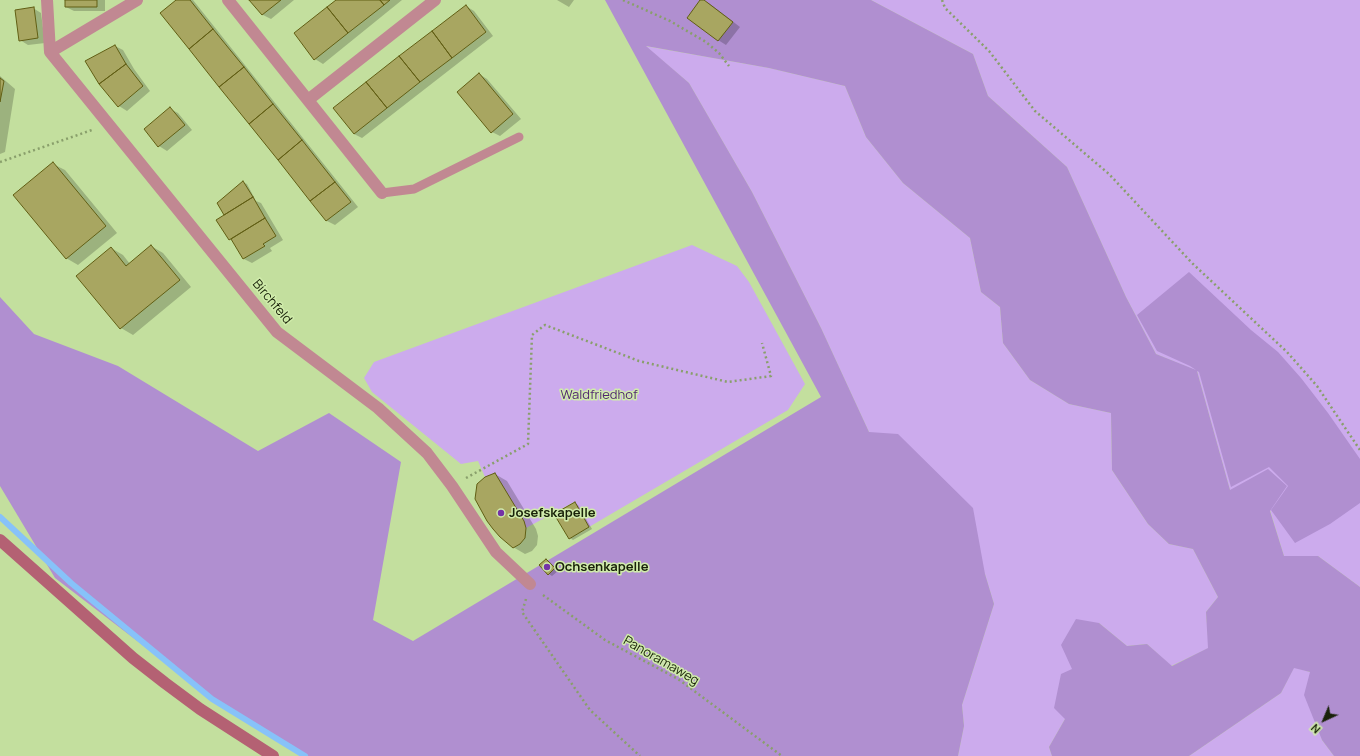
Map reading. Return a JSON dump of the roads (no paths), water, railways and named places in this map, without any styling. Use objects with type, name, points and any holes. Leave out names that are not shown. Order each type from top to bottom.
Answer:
[{"type":"main road","points":[[0,540],[133,658],[200,709],[273,756]]},
{"type":"street","points":[[47,0],[50,52],[137,0]]},
{"type":"street","points":[[228,0],[382,193]]},
{"type":"street","points":[[308,100],[435,0]]},
{"type":"street","name":"Birchfeld","points":[[50,52],[277,332],[378,408],[427,453],[452,486],[496,552],[530,584]]},
{"type":"lane","points":[[382,193],[414,188],[519,137]]},
{"type":"waterway","points":[[0,517],[71,583],[212,699],[305,756]]},
{"type":"place","name":"Josefskapelle","points":[[501,513]]},
{"type":"place","name":"Ochsenkapelle","points":[[547,567]]},
{"type":"park label","name":"Waldfriedhof","points":[[599,395]]}]
